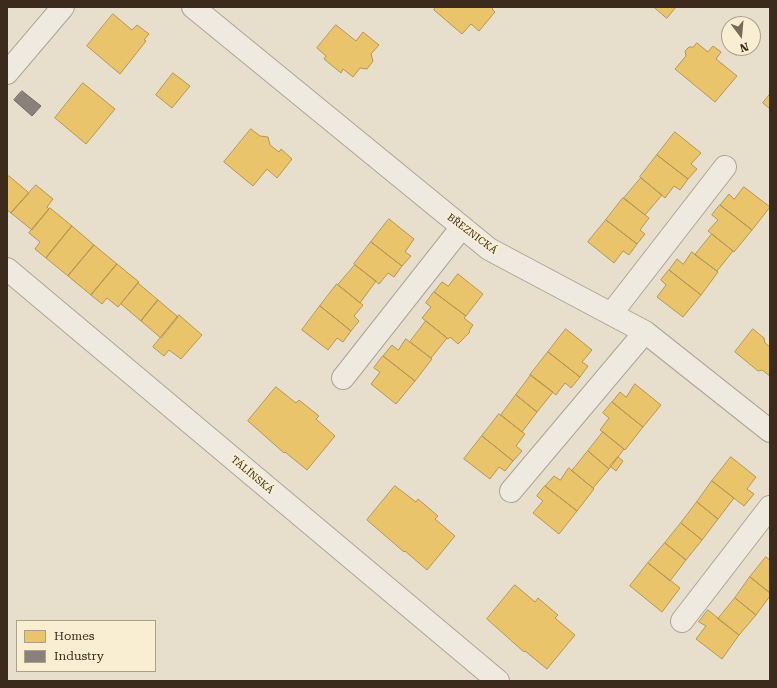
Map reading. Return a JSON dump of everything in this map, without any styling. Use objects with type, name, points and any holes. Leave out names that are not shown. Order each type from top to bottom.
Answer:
[{"type":"street","points":[[7,73],[63,7]]},
{"type":"street","name":"BŘEZNICKÁ","points":[[193,7],[489,249],[645,332],[770,431]]},
{"type":"street","points":[[611,314],[725,167]]},
{"type":"street","points":[[343,378],[462,227]]},
{"type":"street","name":"TÁLÍNSKÁ","points":[[7,270],[498,681]]},
{"type":"street","points":[[511,492],[645,332]]},
{"type":"street","points":[[682,621],[770,507]]},
{"type":"building: Homes","points":[[436,7],[494,7],[492,9],[495,12],[479,31],[471,24],[462,34],[434,10]]},
{"type":"building: Homes","points":[[654,7],[676,7],[667,18]]},
{"type":"building: Homes","points":[[113,14],[132,30],[137,25],[149,34],[144,40],[146,41],[120,74],[87,46]]},
{"type":"building: Homes","points":[[336,25],[356,41],[363,32],[379,45],[371,54],[373,61],[367,69],[360,68],[353,77],[343,69],[341,73],[324,59],[326,56],[317,48]]},
{"type":"building: Homes","points":[[697,43],[708,52],[713,46],[721,52],[716,59],[737,76],[715,102],[675,69],[686,56],[685,51],[689,47],[693,47]]},
{"type":"building: Homes","points":[[173,73],[190,86],[172,108],[156,95]]},
{"type":"building: Homes","points":[[83,83],[115,109],[86,144],[55,118]]},
{"type":"building: Homes","points":[[770,94],[770,109],[763,103]]},
{"type":"building: Homes","points":[[251,129],[260,136],[268,137],[270,145],[279,152],[281,149],[292,159],[277,178],[267,169],[253,186],[224,162]]},
{"type":"building: Homes","points":[[675,132],[701,153],[691,164],[697,169],[688,179],[657,155]]},
{"type":"building: Homes","points":[[657,155],[688,179],[680,190],[674,186],[665,198],[640,177]]},
{"type":"building: Homes","points":[[9,176],[29,193],[11,213],[7,210],[7,178]]},
{"type":"building: Homes","points":[[641,178],[662,195],[645,215],[624,198]]},
{"type":"building: Homes","points":[[36,185],[53,199],[47,207],[49,209],[32,230],[11,213]]},
{"type":"building: Homes","points":[[744,187],[770,207],[752,230],[720,205],[729,194],[734,199]]},
{"type":"building: Homes","points":[[623,198],[649,218],[640,230],[645,234],[637,244],[606,220]]},
{"type":"building: Homes","points":[[720,205],[752,230],[734,252],[708,231],[718,220],[712,215]]},
{"type":"building: Homes","points":[[50,208],[72,226],[46,258],[35,249],[40,242],[29,233]]},
{"type":"building: Homes","points":[[389,219],[414,239],[405,252],[411,256],[402,266],[371,242]]},
{"type":"building: Homes","points":[[606,220],[637,244],[629,255],[623,251],[614,263],[588,242]]},
{"type":"building: Homes","points":[[72,226],[94,245],[68,276],[46,258]]},
{"type":"building: Homes","points":[[712,234],[733,251],[717,271],[695,255]]},
{"type":"building: Homes","points":[[371,242],[402,266],[394,277],[388,273],[379,284],[354,264]]},
{"type":"building: Homes","points":[[94,245],[117,264],[91,295],[68,276]]},
{"type":"building: Homes","points":[[692,252],[718,272],[701,295],[669,270],[677,259],[683,264]]},
{"type":"building: Homes","points":[[117,264],[139,282],[118,307],[107,298],[102,304],[91,295]]},
{"type":"building: Homes","points":[[355,265],[376,281],[360,303],[338,285]]},
{"type":"building: Homes","points":[[669,270],[701,295],[683,317],[657,297],[666,285],[661,280]]},
{"type":"building: Homes","points":[[458,274],[483,294],[466,316],[434,292],[442,282],[448,286]]},
{"type":"building: Homes","points":[[138,283],[158,300],[141,321],[121,304]]},
{"type":"building: Homes","points":[[337,284],[363,305],[354,316],[359,321],[351,331],[320,306]]},
{"type":"building: Homes","points":[[434,292],[466,316],[464,318],[473,325],[469,331],[470,332],[458,344],[450,337],[448,339],[422,318],[431,307],[426,303]]},
{"type":"building: Homes","points":[[158,300],[178,317],[161,338],[141,321]]},
{"type":"building: Homes","points":[[320,306],[351,331],[343,342],[337,338],[328,350],[302,330]]},
{"type":"building: Homes","points":[[179,315],[202,335],[181,359],[169,350],[164,356],[153,347]]},
{"type":"building: Homes","points":[[426,321],[447,338],[431,358],[410,342]]},
{"type":"building: Homes","points":[[566,329],[592,350],[582,362],[588,366],[580,377],[548,352]]},
{"type":"building: Homes","points":[[753,329],[764,338],[765,343],[770,347],[770,376],[762,370],[758,371],[735,352]]},
{"type":"building: Homes","points":[[406,339],[432,359],[415,381],[383,356],[392,345],[398,350]]},
{"type":"building: Homes","points":[[548,352],[580,377],[571,388],[565,383],[556,395],[530,375]]},
{"type":"building: Homes","points":[[383,356],[415,381],[396,404],[371,384],[380,372],[374,368]]},
{"type":"building: Homes","points":[[531,375],[553,392],[537,412],[516,395]]},
{"type":"building: Homes","points":[[635,384],[661,405],[643,427],[612,402],[620,392],[626,397]]},
{"type":"building: Homes","points":[[276,387],[296,403],[299,400],[319,416],[316,419],[335,436],[307,470],[285,452],[284,453],[248,421]]},
{"type":"building: Homes","points":[[516,395],[537,412],[522,432],[501,415]]},
{"type":"building: Homes","points":[[612,402],[643,427],[625,450],[600,430],[609,418],[603,413]]},
{"type":"building: Homes","points":[[499,414],[525,434],[516,446],[522,451],[513,461],[482,436]]},
{"type":"building: Homes","points":[[603,432],[624,449],[609,469],[588,451]]},
{"type":"building: Homes","points":[[482,436],[513,461],[505,471],[499,467],[490,479],[464,459]]},
{"type":"building: Homes","points":[[588,451],[609,469],[593,488],[572,471]]},
{"type":"building: Homes","points":[[618,457],[623,461],[616,471],[610,466]]},
{"type":"building: Homes","points":[[731,457],[756,477],[747,489],[754,494],[744,506],[712,481]]},
{"type":"building: Homes","points":[[569,468],[594,489],[577,511],[545,486],[554,476],[560,480]]},
{"type":"building: Homes","points":[[712,481],[734,498],[718,519],[697,502]]},
{"type":"building: Homes","points":[[395,486],[416,502],[418,499],[438,516],[435,519],[455,536],[427,570],[367,520]]},
{"type":"building: Homes","points":[[545,486],[577,511],[559,534],[533,513],[543,501],[537,496]]},
{"type":"building: Homes","points":[[697,502],[718,519],[702,540],[681,523]]},
{"type":"building: Homes","points":[[681,523],[702,540],[686,560],[665,543]]},
{"type":"building: Homes","points":[[665,543],[686,560],[670,581],[648,563]]},
{"type":"building: Homes","points":[[766,557],[770,560],[770,593],[750,577]]},
{"type":"building: Homes","points":[[648,563],[680,588],[662,612],[630,586]]},
{"type":"building: Homes","points":[[750,577],[770,593],[770,596],[756,615],[735,598]]},
{"type":"building: Homes","points":[[515,585],[535,602],[538,598],[558,615],[555,618],[575,635],[547,669],[525,651],[524,652],[487,619]]},
{"type":"building: Homes","points":[[735,598],[756,615],[739,635],[718,619]]},
{"type":"building: Homes","points":[[708,610],[739,635],[722,659],[696,639],[706,626],[699,622]]},
{"type":"building: Industry","points":[[22,91],[41,106],[32,116],[14,100]]}]
